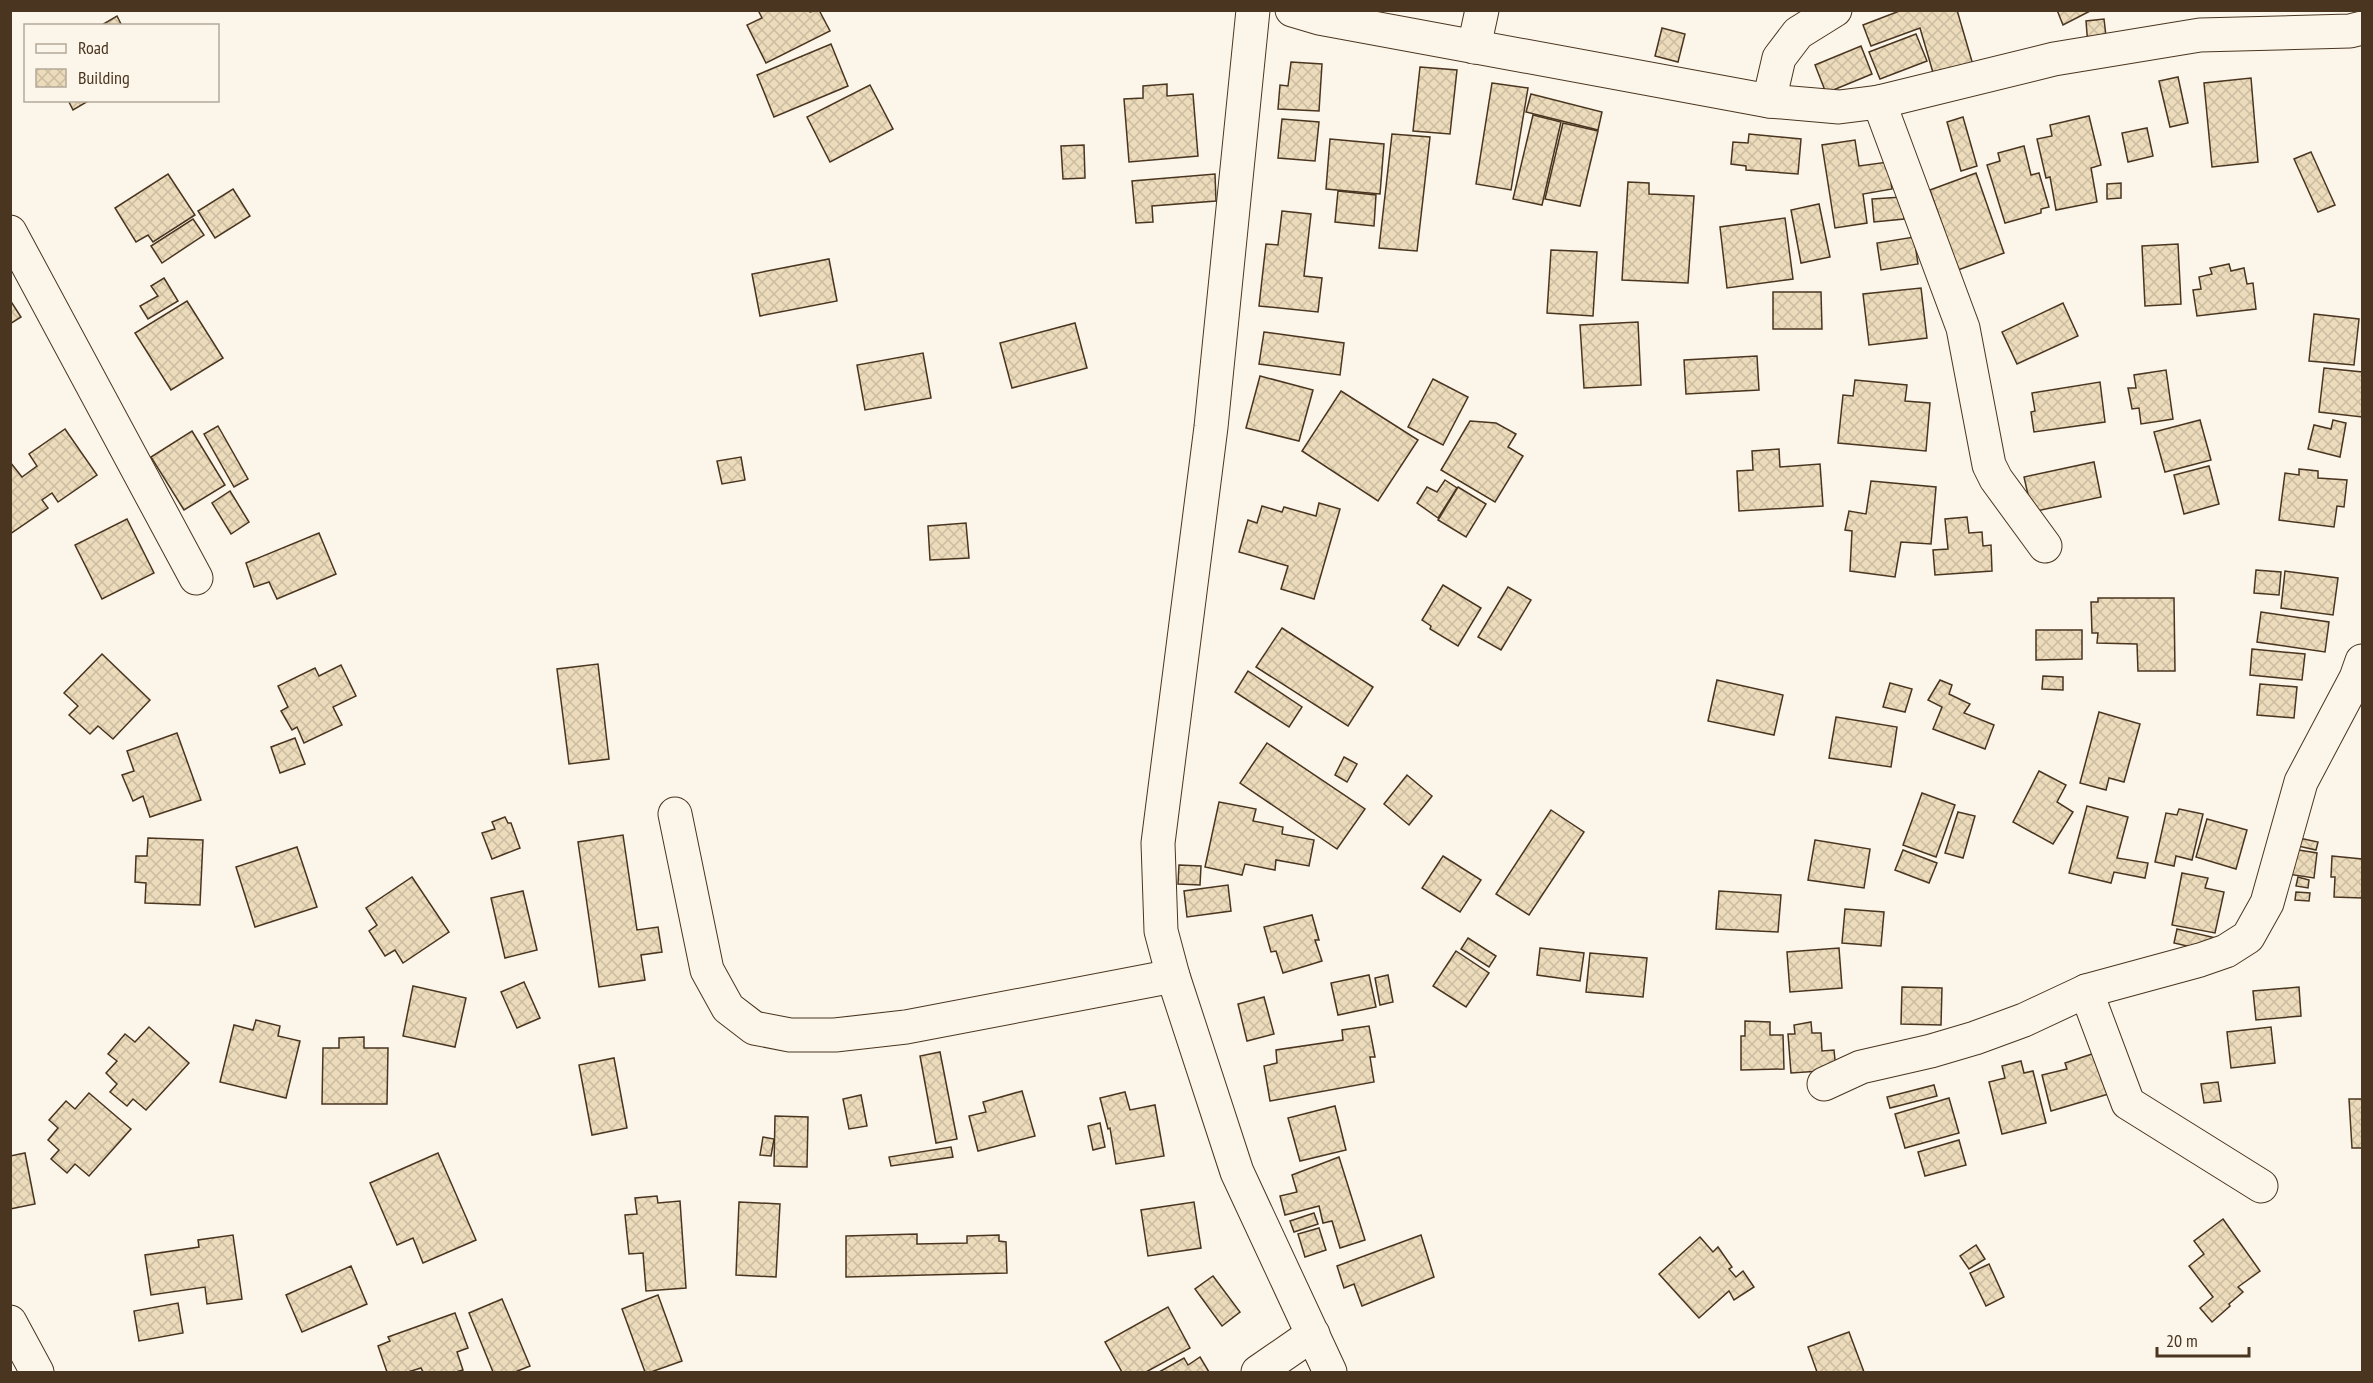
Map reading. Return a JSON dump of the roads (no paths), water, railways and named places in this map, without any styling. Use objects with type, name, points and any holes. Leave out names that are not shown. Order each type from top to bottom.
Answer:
[{"type":"street","points":[[1253,10],[1211,427],[1158,843],[1161,931],[1173,976],[1237,1172],[1330,1372]]},
{"type":"street","points":[[1292,10],[1319,18],[1769,102],[1839,107],[1879,102],[2054,58],[2200,35],[2350,31],[2362,28]]},
{"type":"street","points":[[1474,47],[1482,10]]},
{"type":"street","points":[[1769,102],[1779,58],[1798,33],[1836,10]]},
{"type":"street","points":[[1879,102],[1963,328],[1989,465],[1996,479],[2045,546]]},
{"type":"street","points":[[10,232],[196,578]]},
{"type":"street","points":[[1824,1084],[1861,1066],[1931,1051],[1975,1038],[2024,1020],[2086,992],[2200,960],[2226,951],[2248,938],[2267,903],[2301,782],[2356,678],[2362,661]]},
{"type":"street","points":[[675,814],[707,970],[728,1008],[754,1028],[790,1035],[835,1035],[906,1027],[1173,976]]},
{"type":"street","points":[[2086,992],[2128,1103],[2260,1186]]},
{"type":"street","points":[[10,1322],[37,1372]]},
{"type":"street","points":[[1258,1372],[1313,1334]]}]
